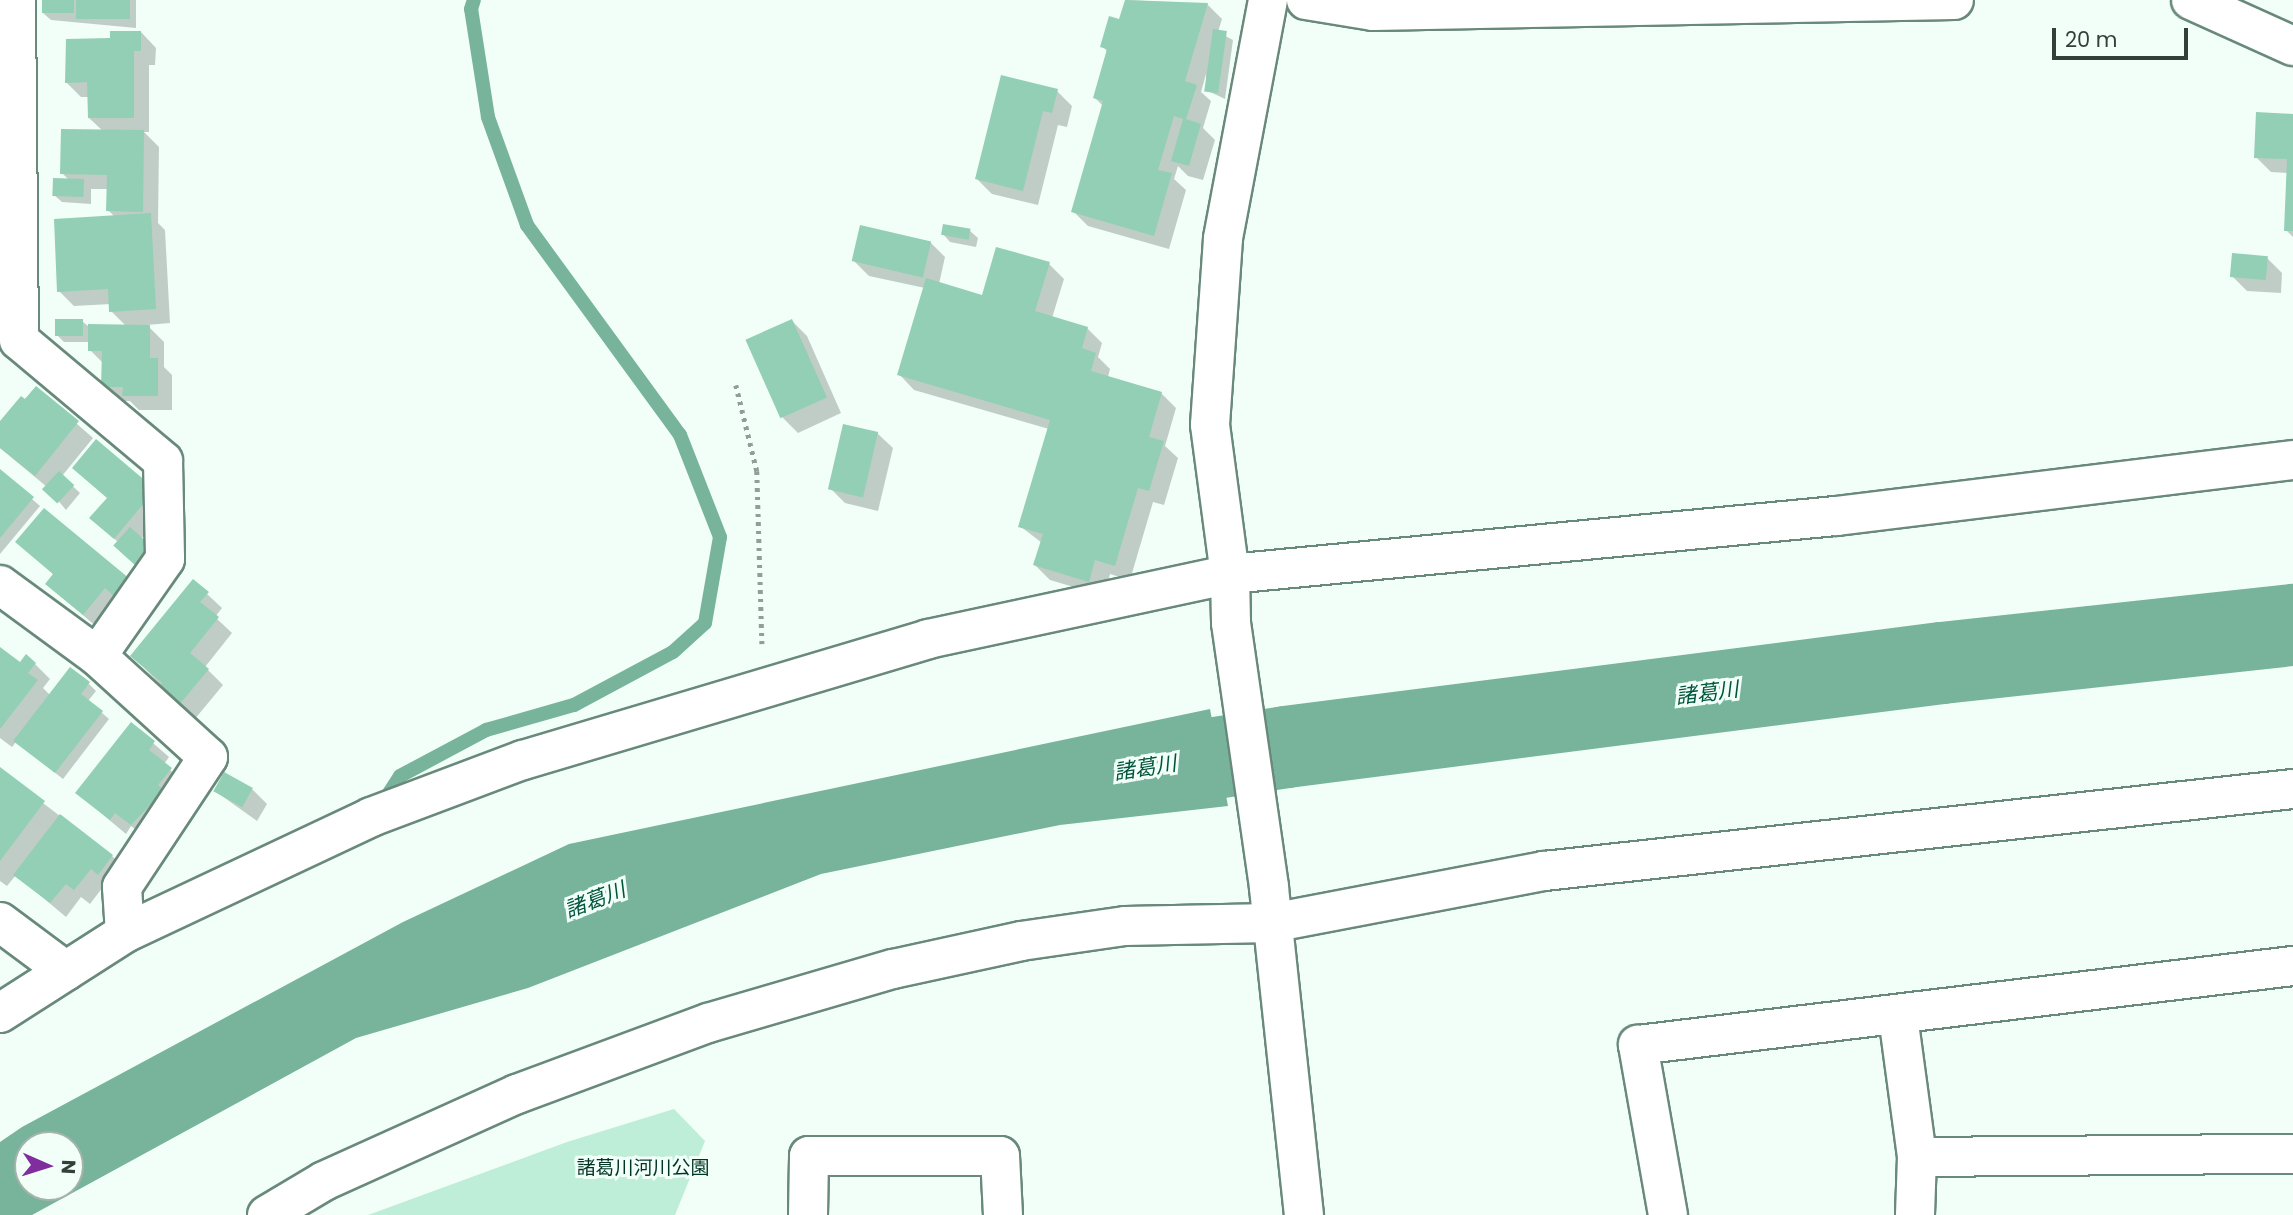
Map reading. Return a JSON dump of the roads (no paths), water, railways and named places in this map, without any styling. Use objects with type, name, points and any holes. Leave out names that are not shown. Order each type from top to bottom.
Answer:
[{"type":"street","points":[[16,0],[10,340],[163,461],[165,559],[97,656]]},
{"type":"street","points":[[1268,0],[1223,239],[1210,425],[1230,574],[1231,623],[1270,906],[1304,1215]]},
{"type":"street","points":[[1306,0],[1373,11],[1954,0]]},
{"type":"street","points":[[2192,0],[2293,46]]},
{"type":"street","points":[[0,1013],[125,933],[372,817],[523,761],[928,639],[1230,574],[1836,516],[2293,460]]},
{"type":"street","points":[[0,585],[97,656],[208,757],[122,887],[125,933]]},
{"type":"street","points":[[267,1215],[324,1181],[517,1094],[708,1023],[892,969],[1021,941],[1544,871],[2293,789]]},
{"type":"street","points":[[0,922],[66,971]]},
{"type":"street","points":[[1668,1215],[1637,1045],[1898,1016],[2293,966]]},
{"type":"street","points":[[1898,1016],[1917,1157],[1915,1215]]},
{"type":"street","points":[[1917,1157],[2293,1153]]},
{"type":"street","points":[[808,1215],[809,1156],[1000,1156],[1003,1215]]},
{"type":"water","points":[[1210,709],[1228,806],[1060,825],[821,874],[528,988],[356,1038],[84,1187],[84,1131],[16,1131],[403,922],[569,844]]},
{"type":"water","points":[[14,1132],[14,1201],[58,1201],[32,1215],[0,1215],[0,1142]]},
{"type":"waterway","points":[[389,793],[400,776],[486,730],[574,705],[673,652],[705,623],[720,537],[680,435],[527,225],[488,117],[471,9],[474,0]]},
{"type":"waterway","name":"諸葛川","points":[[1106,775],[1286,747],[1942,663],[2293,625]]},
{"type":"park label","name":"諸葛川河川公園","points":[[643,1168]]}]
